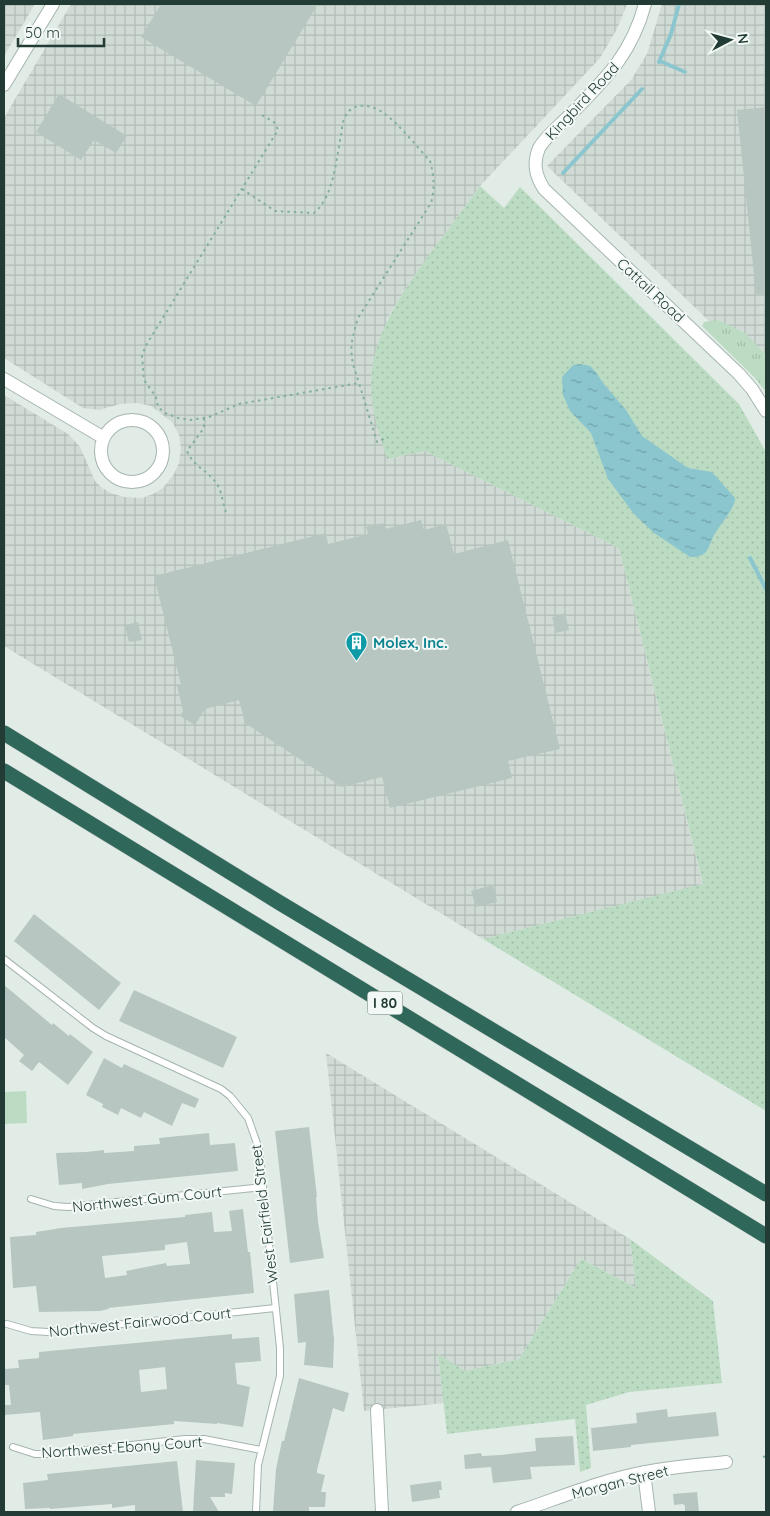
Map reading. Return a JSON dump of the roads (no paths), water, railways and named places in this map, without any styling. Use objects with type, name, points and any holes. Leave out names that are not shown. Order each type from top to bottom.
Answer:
[{"type":"highway","name":"I 80","points":[[4,733],[280,903],[766,1194]]},
{"type":"highway","name":"I 80","points":[[4,771],[766,1236]]},
{"type":"street","points":[[4,85],[53,4]]},
{"type":"street","name":"Kingbird Road","points":[[536,171],[536,154],[542,143],[610,74],[621,59],[637,28],[645,4]]},
{"type":"street","name":"Cattail Road","points":[[536,171],[544,189],[738,374],[752,389],[766,411]]},
{"type":"street","points":[[4,379],[104,438]]},
{"type":"street","points":[[129,420],[140,421],[157,433],[162,442],[161,464],[148,479],[128,482],[118,479],[104,465],[102,456],[104,438],[119,423],[129,420]]},
{"type":"street","points":[[378,1410],[382,1512]]},
{"type":"street","name":"Morgan Street","points":[[517,1512],[603,1483],[644,1472],[726,1462]]},
{"type":"street","points":[[644,1472],[648,1512]]},
{"type":"lane","name":"West Fairfield Street","points":[[4,959],[93,1028],[106,1036],[210,1083],[230,1096],[248,1118],[259,1149],[280,1348],[280,1369],[261,1450],[255,1495],[256,1512]]},
{"type":"lane","name":"Northwest Gum Court","points":[[31,1199],[54,1206],[68,1207],[263,1187]]},
{"type":"lane","name":"Northwest Fairwood Court","points":[[6,1324],[31,1332],[48,1332],[275,1308]]},
{"type":"lane","name":"Northwest Ebony Court","points":[[13,1447],[35,1454],[50,1454],[185,1439],[204,1439],[261,1450]]},
{"type":"water","points":[[573,365],[590,366],[596,372],[626,410],[642,436],[688,468],[712,472],[735,498],[735,502],[705,553],[690,557],[654,533],[634,514],[608,479],[591,433],[570,411],[563,395],[562,377]]},
{"type":"waterway","points":[[659,62],[671,34],[679,4]]},
{"type":"waterway","points":[[660,61],[685,72]]},
{"type":"waterway","points":[[563,173],[642,89]]},
{"type":"waterway","points":[[750,558],[766,589]]},
{"type":"place","name":"Molex, Inc.","points":[[357,661]]}]
